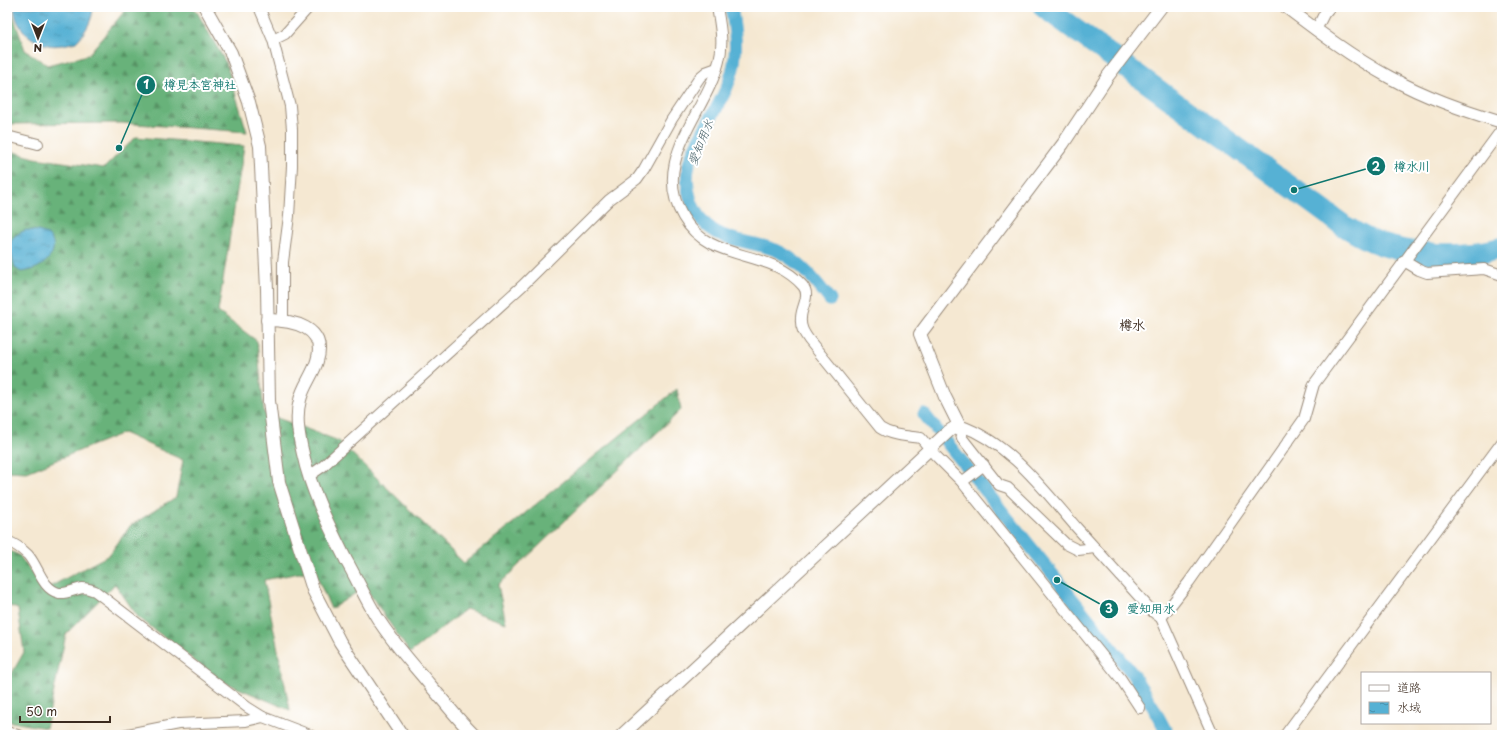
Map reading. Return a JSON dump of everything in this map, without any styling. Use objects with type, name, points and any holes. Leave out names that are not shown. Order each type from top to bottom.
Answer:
[{"type":"street","points":[[205,7],[231,53],[249,102],[260,146],[269,401],[273,446],[279,482],[312,590],[337,636],[402,735]]},
{"type":"street","points":[[259,7],[273,40],[290,106],[292,129],[292,166],[289,216],[283,262],[283,320]]},
{"type":"street","points":[[273,40],[285,34],[309,7]]},
{"type":"street","points":[[718,7],[722,40],[717,68],[709,89],[678,148],[674,164],[674,194],[683,217],[692,230],[702,239],[715,247],[776,265],[790,274],[804,288],[807,296],[800,318],[802,328],[808,340],[880,428],[893,434],[921,438],[962,482],[1121,679],[1140,708]]},
{"type":"street","points":[[1095,548],[1078,550],[1066,544],[1008,488],[999,485],[954,428],[945,397],[920,334],[1064,144],[1108,76],[1162,7]]},
{"type":"street","points":[[1286,7],[1316,30],[1361,60],[1414,90],[1465,110],[1502,122]]},
{"type":"street","points":[[1316,30],[1324,14],[1330,7]]},
{"type":"street","points":[[309,476],[322,467],[452,351],[522,286],[609,200],[637,179],[672,119],[700,77],[706,72],[717,68]]},
{"type":"street","points":[[1161,618],[1189,582],[1300,426],[1308,409],[1314,384],[1502,129]]},
{"type":"street","points":[[7,136],[38,144]]},
{"type":"street","points":[[1406,258],[1419,270],[1427,273],[1484,270],[1502,275]]},
{"type":"street","points":[[267,320],[296,322],[308,328],[316,339],[319,348],[317,361],[305,383],[299,401],[298,415],[303,455],[309,476],[332,532],[378,618],[396,644],[474,735]]},
{"type":"street","points":[[622,735],[954,428],[971,429],[990,440],[1020,464],[1153,612],[1161,618],[1213,735]]},
{"type":"street","points":[[1285,735],[1502,442]]},
{"type":"street","points":[[962,482],[984,465]]},
{"type":"street","points":[[7,541],[14,544],[28,555],[44,582],[51,589],[58,593],[84,588],[98,592],[247,707],[263,717],[310,735]]},
{"type":"street","points":[[122,735],[178,724],[246,721],[263,717]]},
{"type":"street","points":[[7,732],[18,735]]},
{"type":"green space","points":[[7,7],[10,7],[25,50],[47,65],[88,55],[128,7],[192,7],[197,12],[226,63],[247,132],[122,123],[7,124]]},
{"type":"green space","points":[[136,137],[244,146],[218,312],[257,341],[264,413],[339,441],[464,563],[677,389],[681,410],[498,585],[506,623],[466,609],[410,653],[365,587],[331,609],[314,570],[264,580],[290,710],[219,680],[138,617],[115,584],[66,634],[46,728],[7,721],[7,682],[24,652],[18,609],[7,605],[7,550],[19,555],[44,590],[109,555],[130,526],[176,497],[183,460],[123,433],[27,472],[7,471],[7,150],[35,158],[104,168]]},
{"type":"water","points":[[14,7],[93,7],[93,12],[88,26],[76,42],[55,46],[41,43],[24,32],[17,20]]},
{"type":"water","points":[[26,230],[40,231],[48,236],[53,242],[53,250],[50,257],[43,264],[33,269],[21,272],[15,268],[10,244],[14,236]]},
{"type":"waterway","name":"愛知用水","points":[[731,7],[736,43],[733,68],[724,93],[698,140],[689,164],[688,188],[691,200],[695,210],[711,229],[729,238],[780,252],[808,273],[830,300]]},
{"type":"waterway","points":[[1044,7],[1344,226],[1361,236],[1386,246],[1402,250],[1436,254],[1471,253],[1502,248]]},
{"type":"waterway","name":"愛知用水","points":[[924,414],[1131,672],[1152,705],[1168,735]]},
{"type":"place","name":"樽見本宮神社","points":[[119,148]]},
{"type":"place","name":"樽水川","points":[[1294,190]]},
{"type":"place","name":"愛知用水","points":[[1057,580]]},
{"type":"district","name":"樽水","points":[[1132,324]]}]
